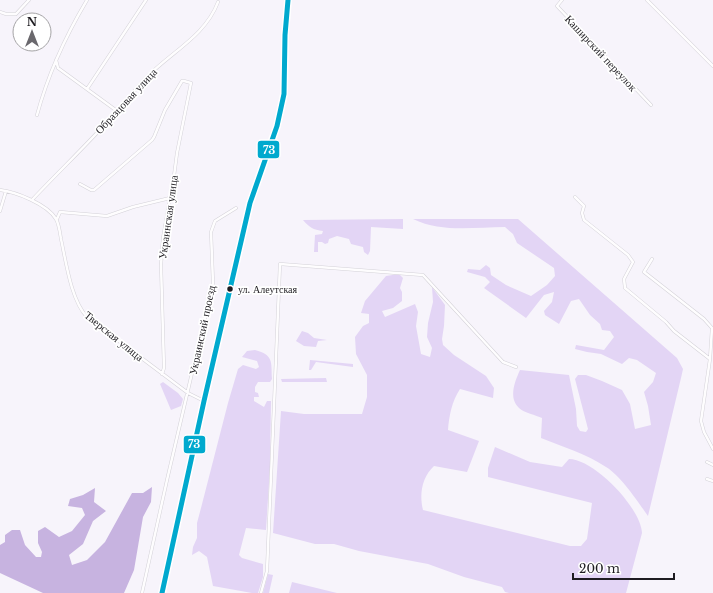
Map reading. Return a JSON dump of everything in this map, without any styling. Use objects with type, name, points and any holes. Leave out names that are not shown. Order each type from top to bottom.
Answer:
[{"type":"main road","points":[[162,593],[204,401],[250,203],[277,126],[284,94],[285,29],[288,0]]},
{"type":"street","points":[[0,12],[6,14],[16,14],[28,0]]},
{"type":"street","points":[[37,115],[44,89],[56,58],[87,0]]},
{"type":"street","points":[[87,89],[146,0]]},
{"type":"street","name":"Каширский переулок","points":[[562,0],[557,6],[651,105]]},
{"type":"street","points":[[647,0],[713,66]]},
{"type":"street","name":"Образцовая улица","points":[[32,200],[117,111],[156,67],[194,37],[206,24],[218,2]]},
{"type":"street","points":[[56,58],[58,68],[117,111]]},
{"type":"street","name":"Украинская улица","points":[[80,184],[94,190],[152,140],[165,110],[182,81],[184,80],[190,82],[191,85],[177,153],[163,238],[161,265],[164,368],[162,374]]},
{"type":"street","points":[[0,190],[20,194],[32,200],[45,208],[57,220],[60,212],[107,216],[133,207],[170,198]]},
{"type":"street","points":[[0,211],[6,191]]},
{"type":"street","points":[[575,196],[584,206],[582,213],[584,220],[628,255],[633,262],[624,279],[625,288],[666,322],[674,331],[710,359]]},
{"type":"street","name":"Украинский проезд","points":[[142,593],[213,283],[211,232],[215,221],[236,208]]},
{"type":"street","name":"Тверская улица","points":[[57,220],[75,297],[87,317],[188,393],[204,401]]},
{"type":"street","points":[[652,258],[644,272],[704,319],[712,328],[710,359],[701,421],[707,440],[713,449]]},
{"type":"street","points":[[261,593],[267,571],[280,264],[424,274],[503,362],[516,367]]},
{"type":"street","points":[[706,462],[713,465]]},
{"type":"street","points":[[707,479],[713,481]]},
{"type":"shaded area","points":[[403,219],[403,229],[371,227],[370,251],[368,255],[364,252],[363,247],[351,244],[349,239],[337,236],[329,239],[328,243],[325,244],[318,242],[318,252],[314,252],[315,235],[322,234],[323,231],[312,228],[303,220]]},
{"type":"shaded area","points":[[413,219],[518,219],[677,358],[683,369],[648,516],[629,490],[612,471],[583,454],[541,438],[542,418],[521,410],[516,404],[513,394],[520,370],[569,375],[576,409],[577,426],[580,431],[586,432],[588,429],[575,379],[578,375],[586,375],[622,390],[630,404],[635,429],[651,425],[644,392],[653,382],[656,373],[637,360],[629,358],[622,364],[601,354],[575,349],[576,345],[604,350],[614,337],[610,331],[602,330],[600,324],[590,315],[579,299],[571,301],[559,324],[545,315],[544,311],[552,302],[554,292],[544,295],[526,318],[484,288],[490,282],[485,277],[467,272],[468,269],[480,270],[486,265],[490,268],[491,275],[506,285],[531,296],[547,285],[555,276],[554,268],[517,243],[513,234],[505,227],[447,228]]},
{"type":"shaded area","points":[[399,274],[403,278],[400,288],[402,292],[402,301],[393,308],[382,311],[385,317],[415,304],[418,312],[416,326],[421,354],[430,357],[432,348],[427,337],[428,323],[433,302],[432,287],[445,305],[442,339],[443,345],[454,355],[486,376],[494,388],[493,398],[460,389],[457,394],[451,409],[448,430],[479,441],[467,472],[434,466],[430,470],[422,486],[421,498],[423,510],[570,546],[581,546],[587,539],[592,503],[488,477],[488,468],[495,447],[530,462],[562,467],[569,459],[579,461],[591,467],[614,487],[634,511],[640,523],[642,533],[626,593],[509,593],[505,592],[502,587],[464,577],[428,564],[359,551],[334,544],[315,544],[273,533],[281,411],[304,414],[362,414],[367,397],[367,375],[356,354],[355,337],[363,326],[369,323],[369,314],[361,313],[365,301],[386,276]]},
{"type":"shaded area","points":[[302,331],[308,333],[314,338],[327,340],[318,341],[316,347],[304,346],[296,341]]},
{"type":"shaded area","points":[[255,350],[266,354],[270,360],[272,379],[270,382],[258,382],[255,387],[255,392],[258,393],[259,397],[254,397],[254,401],[264,407],[267,401],[271,401],[270,467],[266,530],[246,528],[239,555],[242,558],[263,564],[263,577],[258,593],[252,593],[213,586],[207,557],[199,551],[192,555],[193,547],[197,538],[197,523],[238,369],[243,365],[256,369],[259,367],[257,361],[242,357],[247,351]]},
{"type":"shaded area","points":[[310,360],[353,364],[353,367],[316,362],[311,370],[309,370]]},
{"type":"shaded area","points":[[326,378],[327,382],[282,382],[281,379]]},
{"type":"shaded area","points":[[163,382],[178,393],[183,399],[181,406],[171,410],[160,384]]},
{"type":"shaded area","points":[[152,487],[151,502],[143,517],[134,570],[124,593],[43,593],[0,573],[0,545],[5,542],[5,535],[12,530],[20,530],[25,545],[36,557],[41,557],[42,552],[38,543],[38,531],[45,527],[59,537],[72,531],[85,515],[82,508],[68,506],[70,499],[83,495],[95,488],[94,502],[106,511],[93,521],[83,544],[69,555],[72,565],[87,560],[105,542],[132,493],[143,493]]},
{"type":"shaded area","points":[[268,574],[273,575],[269,593],[263,593]]},
{"type":"shaded area","points":[[292,582],[337,593],[289,593]]},
{"type":"transit line","name":"73","points":[[162,593],[204,401],[250,203],[277,126],[284,94],[285,35],[288,0]]},
{"type":"place","name":"ул. Алеутская","points":[[230,289]]}]
